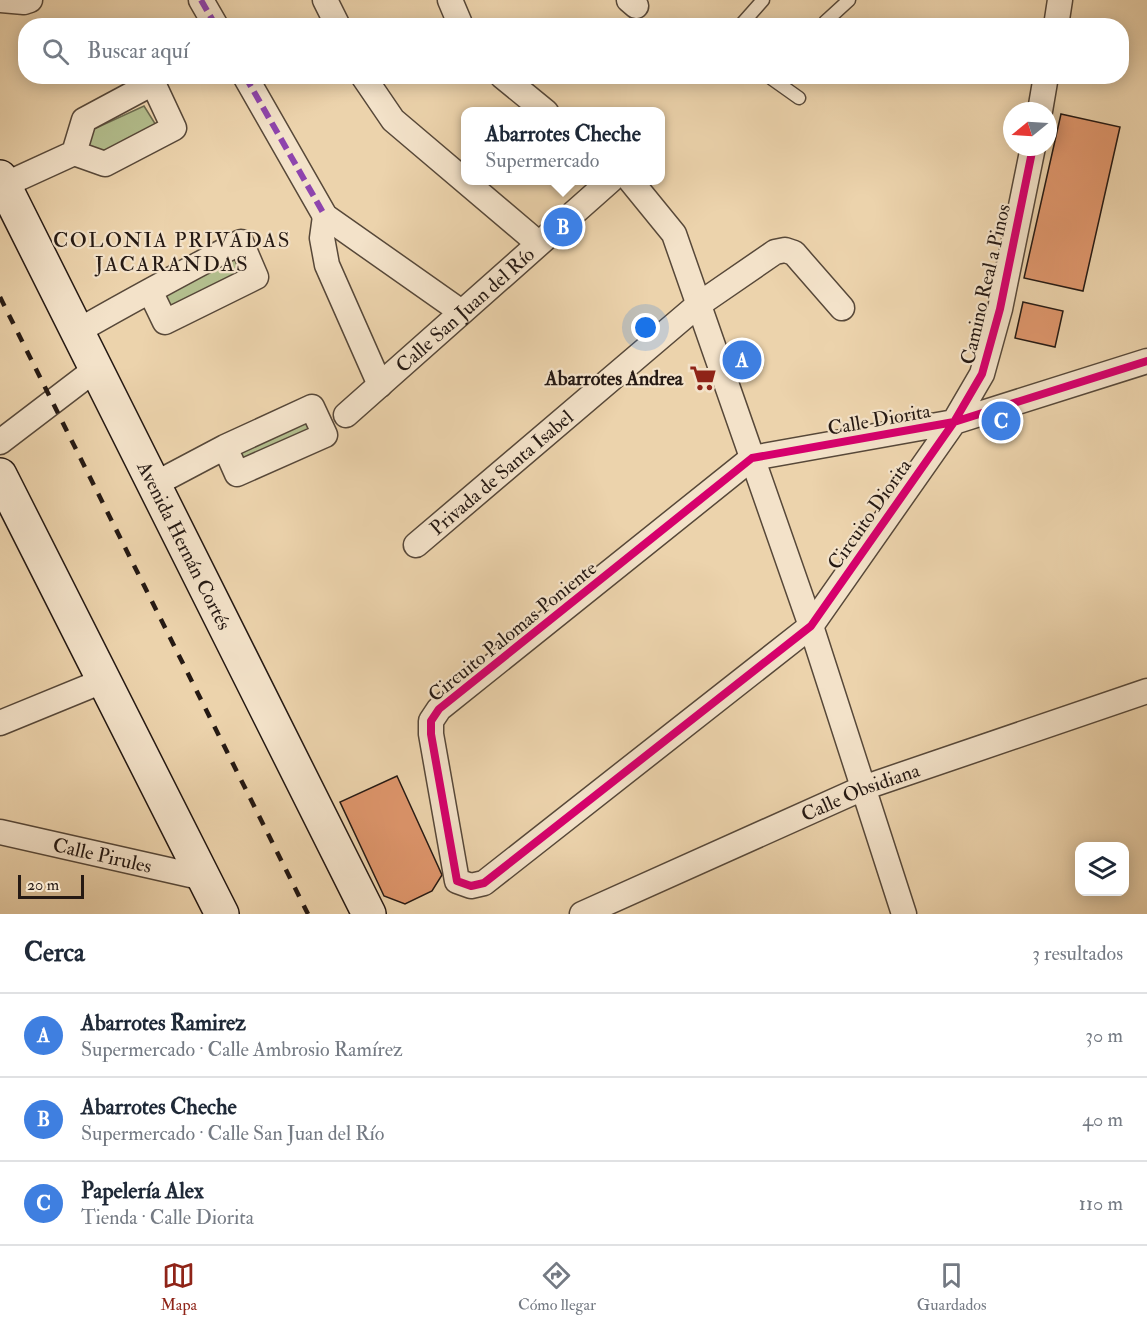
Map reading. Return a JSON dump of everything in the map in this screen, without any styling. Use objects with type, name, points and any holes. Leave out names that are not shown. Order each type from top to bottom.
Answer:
[{"type":"main road","name":"Avenida Hernán Cortés","points":[[2,181],[369,914]]},
{"type":"main road","points":[[0,475],[222,914]]},
{"type":"street","points":[[0,0],[24,2],[30,0]]},
{"type":"street","points":[[201,0],[211,18]]},
{"type":"street","points":[[325,0],[334,18]]},
{"type":"street","points":[[450,0],[458,18]]},
{"type":"street","points":[[1057,18],[1060,0]]},
{"type":"street","points":[[250,84],[326,216],[460,311]]},
{"type":"street","points":[[368,84],[393,120],[461,178]]},
{"type":"street","points":[[512,84],[541,107]]},
{"type":"street","points":[[1042,102],[1045,84]]},
{"type":"street","points":[[2,181],[74,153]]},
{"type":"street","name":"Camino Real a Pinos","points":[[954,422],[982,374],[1000,309],[1031,156]]},
{"type":"street","points":[[470,185],[538,243]]},
{"type":"street","name":"Calle San Juan del Río","points":[[346,415],[460,311],[604,185]]},
{"type":"street","points":[[634,185],[674,234],[811,626],[904,914]]},
{"type":"street","points":[[326,216],[322,238],[327,265],[380,385]]},
{"type":"street","name":"Privada de Santa Isabel","points":[[416,545],[698,305],[775,252],[785,250],[795,253],[842,308]]},
{"type":"street","points":[[78,331],[150,291]]},
{"type":"street","name":"Calle Diorita","points":[[752,458],[954,422],[1147,361]]},
{"type":"street","points":[[0,442],[97,368]]},
{"type":"street","name":"Circuito Diorita","points":[[811,626],[954,422]]},
{"type":"street","points":[[155,484],[225,447]]},
{"type":"street","name":"Circuito Palomas Poniente","points":[[752,458],[438,709],[431,721],[431,734],[457,880],[471,886],[484,883],[811,626]]},
{"type":"street","points":[[0,723],[105,680]]},
{"type":"street","name":"Calle Obsidiana","points":[[582,914],[863,788],[1147,691]]},
{"type":"street","name":"Calle Pirules","points":[[0,832],[204,878]]},
{"type":"lane","points":[[747,18],[763,0]]},
{"type":"lane","points":[[829,18],[849,0]]},
{"type":"lane","points":[[779,84],[799,98]]},
{"type":"green space","points":[[144,106],[159,130],[96,157],[83,134]]},
{"type":"green space","points":[[240,245],[253,276],[166,320],[153,293]]},
{"type":"green space","points":[[311,409],[324,435],[238,471],[227,448]]},
{"type":"building","points":[[1061,114],[1120,127],[1083,291],[1024,278],[1052,156],[1057,156],[1057,132]]},
{"type":"building","points":[[1023,302],[1063,311],[1055,347],[1015,338]]},
{"type":"building","points":[[397,776],[442,875],[432,891],[405,904],[384,896],[340,802]]},
{"type":"railway","points":[[0,297],[308,914]]},
{"type":"marked path","points":[[201,0],[211,18]]},
{"type":"marked path","points":[[250,84],[325,216]]},
{"type":"cycle path","points":[[954,422],[982,374],[1000,309],[1031,156]]},
{"type":"cycle path","points":[[954,422],[1147,361]]},
{"type":"cycle path","points":[[954,422],[811,626],[484,883],[471,886],[457,881],[431,734],[431,721],[439,709],[752,458],[954,422]]},
{"type":"place","name":"Abarrotes Cheche","points":[[563,227]]},
{"type":"place","name":"Abarrotes Ramirez","points":[[742,360]]},
{"type":"place","name":"Abarrotes Andrea","points":[[703,378]]},
{"type":"place","name":"Papelería Alex","points":[[1001,421]]},
{"type":"district","name":"COLONIA PRIVADAS JACARANDAS","points":[[172,252]]}]
